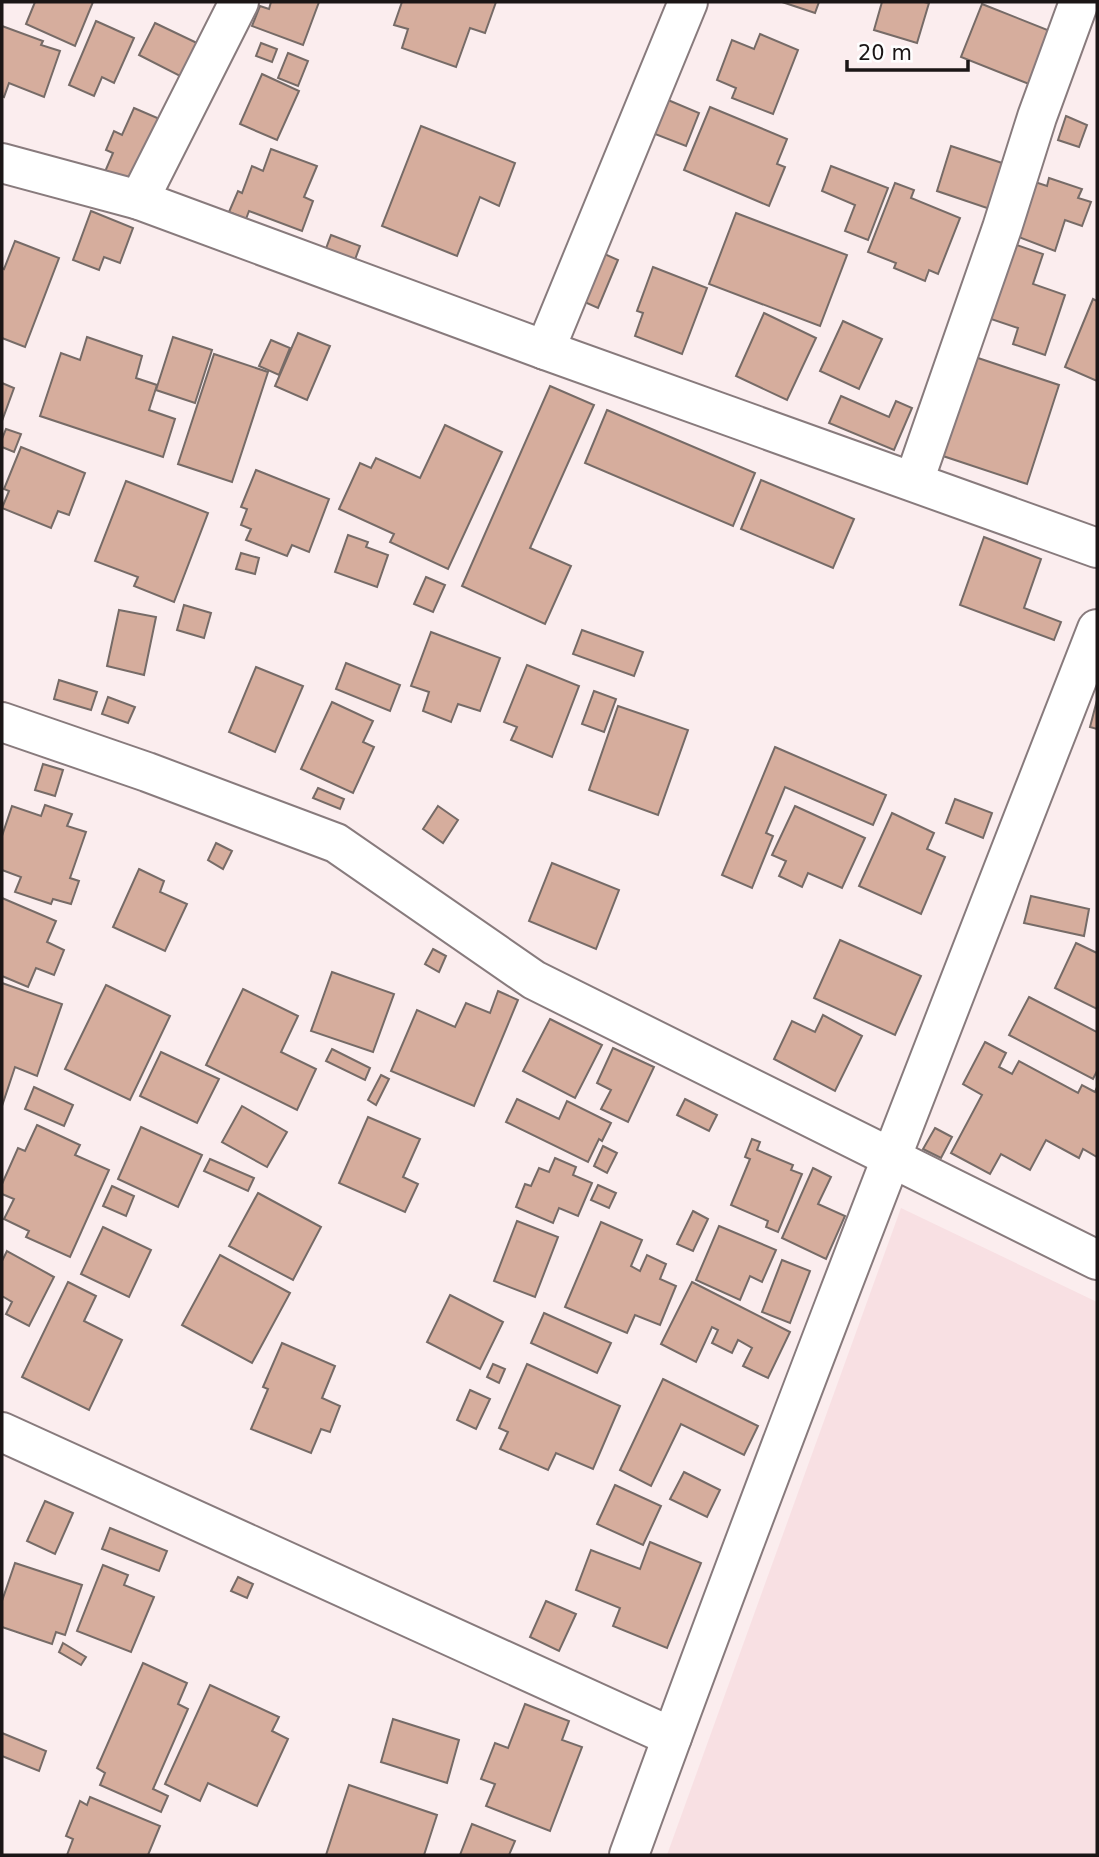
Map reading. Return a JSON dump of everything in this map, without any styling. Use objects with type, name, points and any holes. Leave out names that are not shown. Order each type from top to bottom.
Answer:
[{"type":"street","points":[[139,201],[239,2]]},
{"type":"street","points":[[545,350],[688,2]]},
{"type":"street","points":[[914,481],[1002,228],[1037,117],[1079,2]]},
{"type":"street","points":[[2,163],[139,201],[1097,548]]},
{"type":"street","points":[[629,1855],[891,1158],[1097,629]]},
{"type":"street","points":[[2,723],[147,772],[336,843],[534,980],[1097,1260]]},
{"type":"street","points":[[2,1432],[672,1737]]},
{"type":"shaded area","points":[[901,1208],[1097,1302],[1097,1855],[667,1855]]},
{"type":"building","points":[[35,2],[93,2],[75,46],[26,24]]},
{"type":"building","points":[[271,2],[319,2],[303,45],[252,26],[260,6],[269,9]]},
{"type":"building","points":[[402,2],[496,2],[485,33],[470,28],[456,67],[402,48],[408,29],[394,25]]},
{"type":"building","points":[[782,2],[819,2],[815,13]]},
{"type":"building","points":[[882,2],[929,3],[917,43],[874,30]]},
{"type":"building","points":[[982,4],[1050,31],[1029,84],[961,57]]},
{"type":"building","points":[[96,21],[134,38],[114,83],[102,77],[94,96],[69,85]]},
{"type":"building","points":[[155,23],[197,43],[180,76],[139,55]]},
{"type":"building","points":[[2,26],[43,41],[41,45],[60,51],[44,97],[9,83],[4,97],[2,96]]},
{"type":"building","points":[[760,34],[798,50],[773,114],[732,98],[736,88],[717,80],[732,40],[754,49]]},
{"type":"building","points":[[261,43],[277,49],[272,62],[256,56]]},
{"type":"building","points":[[288,53],[308,61],[298,86],[278,78]]},
{"type":"building","points":[[262,74],[299,91],[277,140],[240,124]]},
{"type":"building","points":[[668,100],[699,113],[686,146],[655,134]]},
{"type":"building","points":[[710,107],[787,139],[777,164],[785,167],[769,206],[684,170]]},
{"type":"building","points":[[134,108],[169,123],[140,191],[104,174],[113,153],[106,150],[114,131],[122,135]]},
{"type":"building","points":[[1066,116],[1087,125],[1079,147],[1058,140]]},
{"type":"building","points":[[421,126],[515,163],[499,206],[480,197],[457,256],[382,226]]},
{"type":"building","points":[[951,146],[1005,164],[990,209],[937,191]]},
{"type":"building","points":[[271,149],[317,166],[304,197],[313,201],[302,231],[249,211],[246,219],[229,212],[238,191],[242,193],[252,166],[263,171]]},
{"type":"building","points":[[831,166],[888,188],[868,240],[845,231],[855,205],[822,191]]},
{"type":"building","points":[[1049,178],[1082,189],[1078,198],[1091,202],[1082,226],[1065,220],[1055,251],[1016,236],[1035,182],[1047,186]]},
{"type":"building","points":[[895,183],[914,190],[911,198],[960,218],[938,274],[929,270],[925,281],[894,268],[896,263],[868,252]]},
{"type":"building","points":[[91,211],[133,228],[120,263],[104,257],[99,270],[73,260]]},
{"type":"building","points":[[736,213],[847,255],[820,326],[709,284]]},
{"type":"building","points":[[331,235],[360,246],[353,265],[324,254]]},
{"type":"building","points":[[15,241],[59,258],[25,347],[2,338],[2,268],[4,269]]},
{"type":"building","points":[[1014,244],[1043,254],[1033,284],[1065,295],[1045,355],[1013,344],[1018,328],[982,316]]},
{"type":"building","points":[[600,252],[618,260],[598,308],[580,300]]},
{"type":"building","points":[[653,267],[707,288],[682,354],[635,336],[643,313],[637,311]]},
{"type":"building","points":[[1093,299],[1097,301],[1097,381],[1065,367]]},
{"type":"building","points":[[764,313],[816,338],[787,400],[736,376]]},
{"type":"building","points":[[843,321],[882,339],[859,389],[820,371]]},
{"type":"building","points":[[298,333],[330,346],[307,400],[275,386]]},
{"type":"building","points":[[87,337],[142,356],[136,378],[157,385],[149,410],[175,419],[163,457],[40,416],[61,353],[80,360]]},
{"type":"building","points":[[173,337],[212,350],[195,403],[156,390]]},
{"type":"building","points":[[271,340],[290,348],[279,375],[259,366]]},
{"type":"building","points":[[214,354],[268,372],[232,482],[178,464]]},
{"type":"building","points":[[975,357],[1059,385],[1027,484],[943,456]]},
{"type":"building","points":[[2,383],[14,388],[2,421]]},
{"type":"building","points":[[550,386],[594,405],[530,548],[571,566],[545,624],[462,586]]},
{"type":"building","points":[[841,396],[889,417],[896,401],[912,408],[894,450],[829,423]]},
{"type":"building","points":[[607,410],[755,473],[733,526],[585,463]]},
{"type":"building","points":[[445,425],[502,452],[448,569],[390,542],[394,534],[339,509],[360,463],[371,468],[376,458],[420,478]]},
{"type":"building","points":[[6,429],[21,434],[14,452],[2,447]]},
{"type":"building","points":[[21,447],[85,473],[69,515],[58,511],[51,528],[2,508],[9,491],[4,489]]},
{"type":"building","points":[[256,470],[329,499],[309,552],[292,545],[287,556],[246,540],[251,529],[241,525],[247,509],[241,507]]},
{"type":"building","points":[[761,480],[854,519],[833,568],[741,529]]},
{"type":"building","points":[[126,481],[208,513],[174,602],[134,586],[138,577],[95,561]]},
{"type":"building","points":[[348,535],[368,542],[366,547],[388,555],[377,587],[335,572]]},
{"type":"building","points":[[984,537],[1041,559],[1024,608],[1061,622],[1054,640],[960,605]]},
{"type":"building","points":[[241,553],[259,558],[255,574],[236,569]]},
{"type":"building","points":[[426,577],[445,585],[433,612],[414,604]]},
{"type":"building","points":[[184,605],[211,613],[204,638],[177,630]]},
{"type":"building","points":[[119,610],[156,617],[144,675],[107,666]]},
{"type":"building","points":[[582,630],[643,652],[634,676],[573,654]]},
{"type":"building","points":[[431,632],[500,658],[480,711],[458,704],[451,722],[423,711],[429,692],[411,686]]},
{"type":"building","points":[[346,663],[400,685],[390,711],[336,689]]},
{"type":"building","points":[[527,665],[579,686],[552,757],[511,740],[517,727],[504,722]]},
{"type":"building","points":[[256,667],[303,686],[275,752],[229,732]]},
{"type":"building","points":[[59,680],[97,692],[91,710],[54,699]]},
{"type":"building","points":[[594,691],[616,699],[604,732],[582,724]]},
{"type":"building","points":[[108,697],[135,707],[128,723],[102,714]]},
{"type":"building","points":[[1097,700],[1097,729],[1090,727]]},
{"type":"building","points":[[332,702],[373,721],[363,742],[374,747],[353,793],[301,769]]},
{"type":"building","points":[[618,706],[688,730],[658,815],[589,790]]},
{"type":"building","points":[[775,747],[886,795],[873,825],[785,787],[766,833],[773,836],[752,888],[722,875]]},
{"type":"building","points":[[43,764],[63,770],[55,796],[35,790]]},
{"type":"building","points":[[318,788],[344,799],[340,809],[313,798]]},
{"type":"building","points":[[955,799],[992,813],[983,838],[946,823]]},
{"type":"building","points":[[45,805],[72,814],[67,826],[86,832],[70,878],[79,881],[71,904],[53,899],[51,904],[15,892],[21,877],[2,870],[2,836],[12,806],[41,816]]},
{"type":"building","points":[[438,806],[458,820],[443,843],[423,829]]},
{"type":"building","points":[[795,806],[865,838],[842,888],[808,873],[802,887],[779,876],[786,861],[772,855]]},
{"type":"building","points":[[892,813],[934,833],[927,849],[945,857],[921,914],[859,886]]},
{"type":"building","points":[[216,843],[232,851],[223,869],[208,860]]},
{"type":"building","points":[[552,863],[619,890],[596,949],[529,921]]},
{"type":"building","points":[[139,869],[164,881],[160,892],[187,904],[165,951],[113,927]]},
{"type":"building","points":[[1031,896],[1089,909],[1084,936],[1024,923]]},
{"type":"building","points":[[2,898],[56,921],[47,942],[64,950],[54,975],[36,968],[28,987],[2,976]]},
{"type":"building","points":[[840,940],[921,976],[895,1035],[814,998]]},
{"type":"building","points":[[1076,943],[1097,953],[1097,1009],[1055,988]]},
{"type":"building","points":[[433,949],[446,956],[439,972],[425,964]]},
{"type":"building","points":[[332,972],[394,994],[373,1052],[311,1031]]},
{"type":"building","points":[[2,983],[62,1004],[37,1076],[15,1067],[2,1106]]},
{"type":"building","points":[[106,985],[170,1016],[130,1100],[65,1069]]},
{"type":"building","points":[[243,989],[298,1016],[281,1052],[316,1069],[297,1110],[206,1065]]},
{"type":"building","points":[[498,991],[518,1000],[474,1106],[391,1071],[417,1010],[455,1027],[466,1003],[490,1013]]},
{"type":"building","points":[[1029,997],[1097,1032],[1097,1071],[1093,1079],[1009,1035]]},
{"type":"building","points":[[823,1015],[862,1036],[835,1091],[774,1059],[792,1021],[815,1032]]},
{"type":"building","points":[[550,1019],[602,1045],[575,1098],[523,1071]]},
{"type":"building","points":[[985,1042],[1006,1053],[999,1067],[1012,1074],[1019,1061],[1078,1093],[1082,1085],[1095,1092],[1097,1087],[1097,1157],[1083,1149],[1079,1158],[1046,1140],[1030,1170],[1001,1154],[990,1174],[951,1153],[982,1095],[963,1084]]},
{"type":"building","points":[[613,1048],[654,1067],[628,1122],[601,1109],[611,1090],[597,1083]]},
{"type":"building","points":[[332,1049],[370,1068],[365,1080],[326,1061]]},
{"type":"building","points":[[161,1052],[219,1079],[197,1123],[140,1096]]},
{"type":"building","points":[[381,1075],[389,1079],[376,1105],[368,1100]]},
{"type":"building","points":[[34,1087],[73,1105],[64,1126],[25,1109]]},
{"type":"building","points":[[517,1099],[559,1119],[567,1101],[611,1123],[602,1141],[599,1139],[588,1162],[506,1122]]},
{"type":"building","points":[[685,1099],[717,1115],[709,1131],[677,1115]]},
{"type":"building","points":[[242,1106],[287,1132],[267,1167],[222,1142]]},
{"type":"building","points":[[368,1117],[420,1139],[403,1177],[418,1184],[405,1212],[339,1183]]},
{"type":"building","points":[[37,1125],[80,1145],[75,1155],[109,1170],[70,1257],[26,1237],[29,1231],[4,1219],[14,1199],[2,1194],[2,1184],[18,1148],[25,1151]]},
{"type":"building","points":[[141,1127],[202,1155],[178,1207],[118,1179]]},
{"type":"building","points":[[935,1128],[952,1137],[941,1158],[923,1149]]},
{"type":"building","points":[[752,1139],[760,1142],[757,1150],[793,1165],[791,1170],[802,1174],[778,1232],[766,1227],[768,1221],[731,1205],[750,1159],[745,1157]]},
{"type":"building","points":[[603,1146],[617,1153],[607,1173],[594,1166]]},
{"type":"building","points":[[555,1158],[576,1167],[573,1175],[592,1183],[578,1216],[559,1208],[553,1223],[516,1207],[525,1184],[531,1186],[539,1168],[549,1172]]},
{"type":"building","points":[[210,1159],[254,1178],[248,1191],[204,1171]]},
{"type":"building","points":[[813,1168],[831,1177],[818,1204],[845,1216],[826,1259],[782,1238]]},
{"type":"building","points":[[598,1185],[616,1193],[609,1208],[591,1200]]},
{"type":"building","points":[[112,1186],[134,1196],[126,1216],[103,1206]]},
{"type":"building","points":[[258,1193],[321,1227],[293,1280],[229,1246]]},
{"type":"building","points":[[693,1211],[708,1219],[693,1251],[677,1244]]},
{"type":"building","points":[[517,1221],[558,1237],[535,1297],[494,1281]]},
{"type":"building","points":[[601,1222],[642,1240],[631,1266],[640,1271],[647,1255],[666,1264],[660,1279],[676,1286],[660,1325],[635,1315],[627,1333],[565,1307]]},
{"type":"building","points":[[719,1226],[776,1250],[762,1282],[750,1276],[740,1300],[696,1280]]},
{"type":"building","points":[[103,1227],[151,1250],[129,1297],[81,1274]]},
{"type":"building","points":[[7,1251],[54,1277],[29,1326],[6,1314],[12,1302],[2,1296],[2,1261]]},
{"type":"building","points":[[220,1255],[290,1293],[252,1363],[182,1325]]},
{"type":"building","points":[[782,1260],[810,1271],[790,1323],[762,1312]]},
{"type":"building","points":[[68,1282],[96,1296],[84,1321],[122,1340],[89,1410],[22,1377]]},
{"type":"building","points":[[692,1282],[790,1332],[768,1378],[743,1366],[752,1348],[738,1340],[732,1353],[712,1343],[718,1330],[712,1327],[696,1362],[661,1344]]},
{"type":"building","points":[[450,1295],[503,1322],[480,1369],[427,1342]]},
{"type":"building","points":[[544,1313],[611,1343],[597,1373],[531,1343]]},
{"type":"building","points":[[282,1343],[335,1366],[322,1398],[340,1406],[330,1432],[321,1429],[311,1453],[251,1429],[268,1389],[263,1387]]},
{"type":"building","points":[[493,1364],[505,1369],[499,1383],[487,1377]]},
{"type":"building","points":[[527,1364],[620,1406],[593,1469],[556,1453],[548,1470],[500,1449],[508,1432],[499,1428]]},
{"type":"building","points":[[663,1379],[758,1426],[744,1455],[681,1424],[651,1486],[620,1470]]},
{"type":"building","points":[[470,1390],[490,1399],[476,1429],[457,1420]]},
{"type":"building","points":[[684,1472],[720,1490],[707,1517],[670,1499]]},
{"type":"building","points":[[615,1485],[661,1506],[643,1545],[597,1524]]},
{"type":"building","points":[[45,1501],[73,1513],[55,1554],[27,1541]]},
{"type":"building","points":[[110,1528],[167,1551],[159,1571],[102,1549]]},
{"type":"building","points":[[650,1542],[701,1563],[667,1648],[613,1626],[620,1608],[576,1590],[591,1550],[640,1569]]},
{"type":"building","points":[[15,1563],[82,1585],[65,1635],[56,1632],[52,1644],[2,1627],[2,1601]]},
{"type":"building","points":[[103,1565],[128,1575],[124,1585],[154,1597],[131,1652],[77,1631]]},
{"type":"building","points":[[238,1577],[253,1584],[247,1598],[231,1591]]},
{"type":"building","points":[[546,1601],[576,1614],[559,1651],[530,1637]]},
{"type":"building","points":[[63,1643],[86,1657],[81,1665],[59,1652]]},
{"type":"building","points":[[143,1663],[187,1683],[178,1704],[188,1709],[153,1789],[168,1796],[161,1812],[100,1785],[105,1773],[97,1768]]},
{"type":"building","points":[[210,1685],[279,1717],[272,1731],[288,1739],[257,1806],[208,1783],[200,1801],[165,1784]]},
{"type":"building","points":[[525,1704],[569,1721],[562,1740],[582,1747],[550,1831],[486,1806],[495,1784],[481,1779],[495,1743],[508,1748]]},
{"type":"building","points":[[393,1719],[459,1740],[447,1783],[381,1762]]},
{"type":"building","points":[[2,1733],[46,1751],[39,1771],[2,1756]]},
{"type":"building","points":[[349,1785],[437,1815],[424,1855],[326,1855]]},
{"type":"building","points":[[90,1797],[160,1826],[148,1855],[67,1855],[73,1839],[66,1836],[80,1801],[87,1805]]},
{"type":"building","points":[[472,1824],[515,1841],[509,1855],[460,1855]]}]
